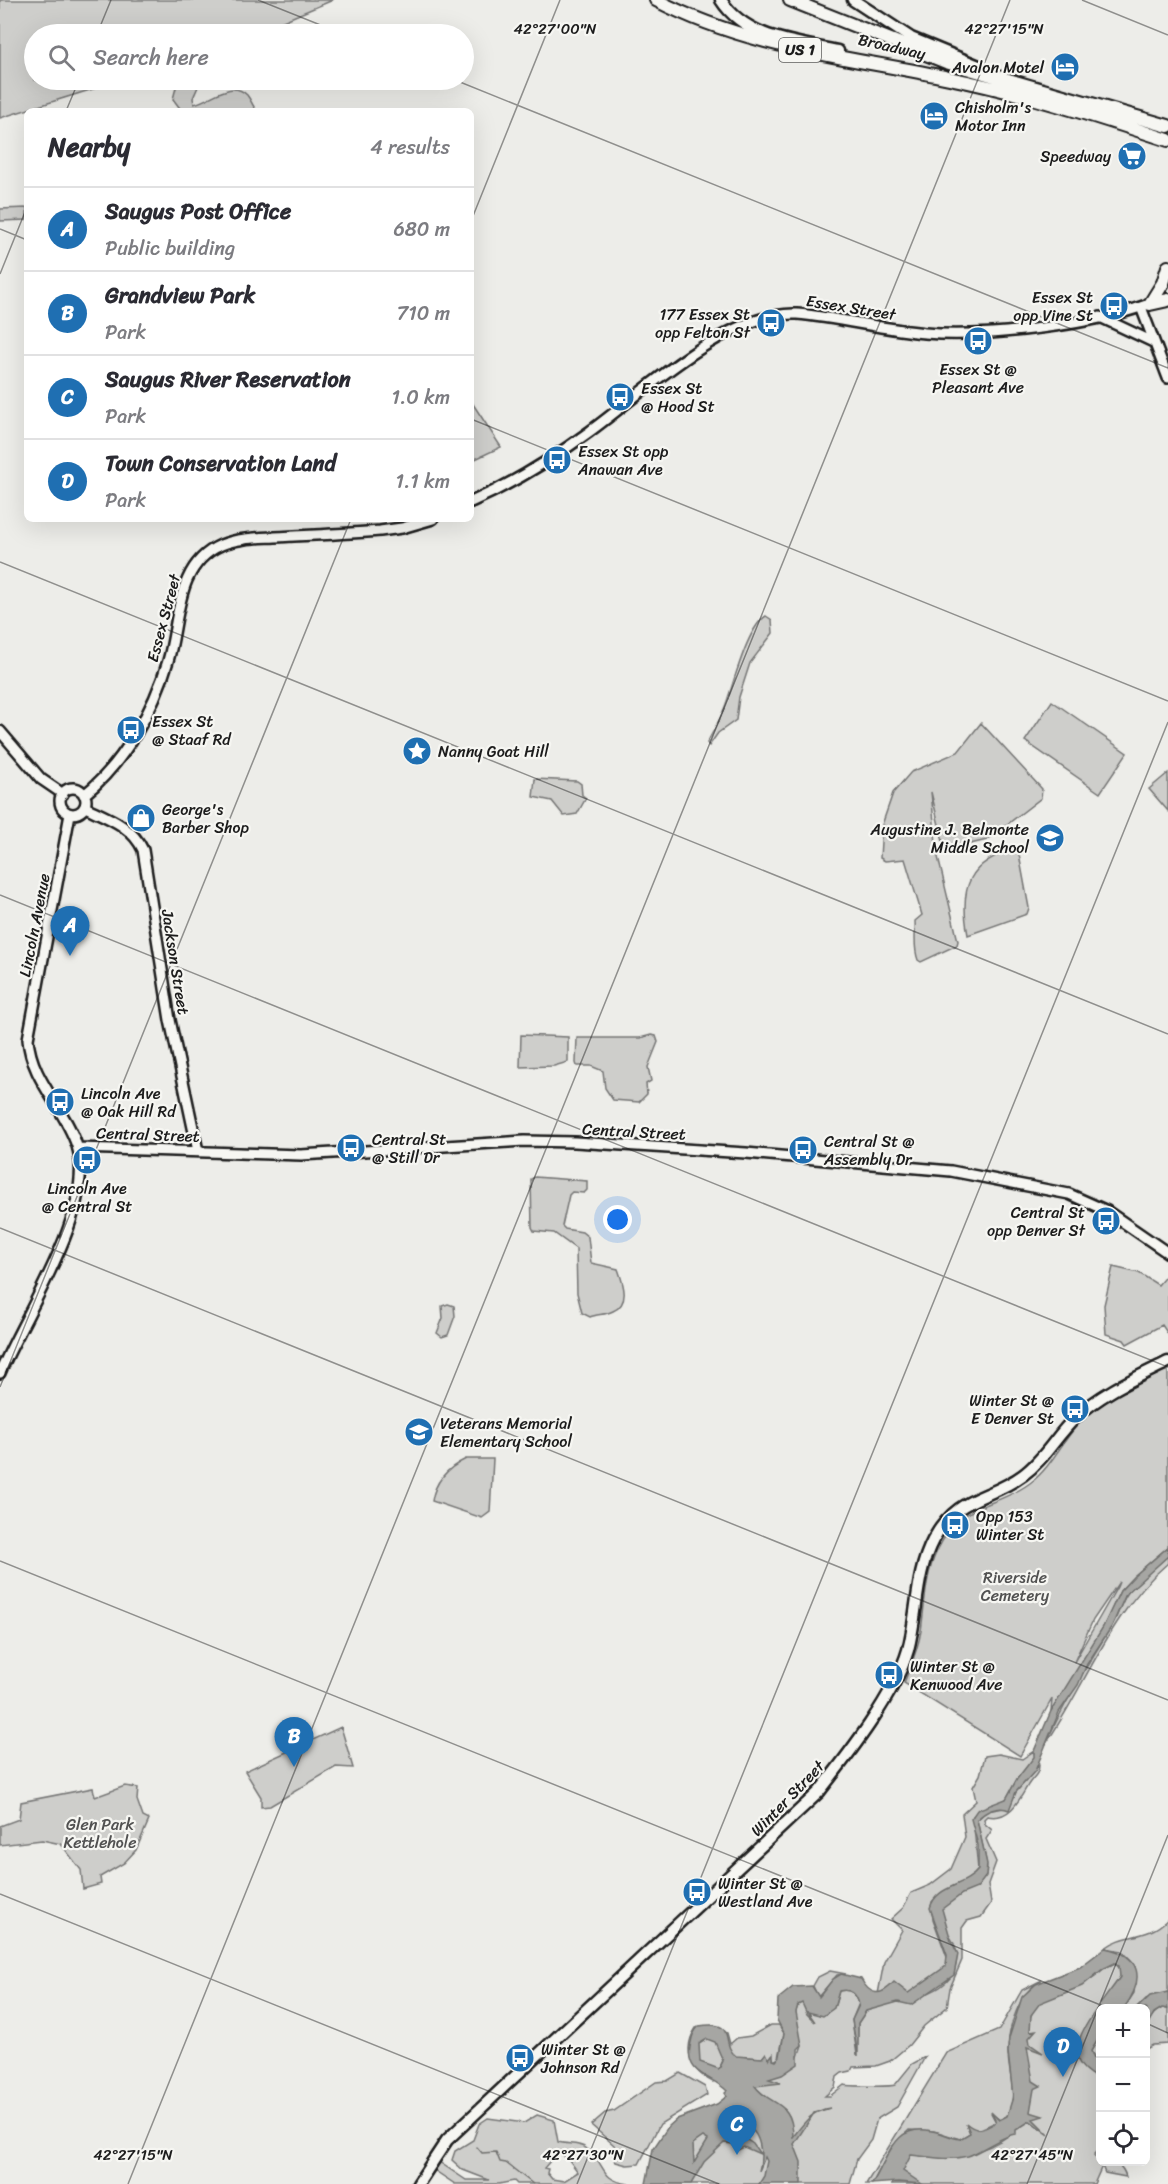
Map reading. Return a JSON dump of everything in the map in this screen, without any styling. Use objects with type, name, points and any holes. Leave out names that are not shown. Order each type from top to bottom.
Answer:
[{"type":"highway","name":"US 1","points":[[656,0],[714,27],[762,42],[951,78]]},
{"type":"highway","name":"US 1","points":[[790,0],[946,62],[1067,97]]},
{"type":"highway","name":"Broadway","points":[[951,78],[1088,114],[1168,140]]},
{"type":"highway","name":"Broadway","points":[[1067,97],[1168,126]]},
{"type":"highway","points":[[1153,135],[1168,145]]},
{"type":"highway","points":[[1146,305],[1163,283],[1168,267]]},
{"type":"highway","points":[[1146,305],[1168,300]]},
{"type":"main road","name":"Broadway","points":[[721,0],[740,21],[764,34],[951,78]]},
{"type":"main road","name":"Broadway","points":[[853,0],[887,24],[922,43],[1067,97]]},
{"type":"main road","name":"Essex Street","points":[[474,501],[536,470],[702,347],[730,333],[777,315],[804,315],[943,334],[992,332],[1100,317],[1146,305],[1168,295]]},
{"type":"main road","points":[[1146,305],[1154,342],[1168,378]]},
{"type":"main road","points":[[1100,317],[1154,342]]},
{"type":"main road","name":"Essex Street","points":[[84,795],[99,783],[118,760],[151,704],[168,661],[184,586],[194,567],[209,552],[238,540],[392,530],[422,522]]},
{"type":"main road","points":[[0,731],[41,779],[63,794]]},
{"type":"main road","points":[[68,789],[76,789],[84,795],[85,807],[80,812],[70,814],[64,811],[61,804],[63,794],[68,789]]},
{"type":"main road","name":"Jackson Street","points":[[85,807],[116,822],[137,836],[143,850],[170,1020],[198,1151]]},
{"type":"main road","name":"Lincoln Avenue","points":[[70,814],[28,1039],[29,1058],[78,1148]]},
{"type":"main road","name":"Central Street","points":[[78,1148],[341,1154],[535,1141],[735,1152],[951,1171],[1038,1186],[1080,1198],[1107,1210],[1168,1253]]},
{"type":"main road","points":[[0,1372],[60,1249],[76,1206],[78,1148]]},
{"type":"main road","name":"Winter Street","points":[[418,2184],[447,2140],[819,1792],[845,1758],[897,1676],[909,1647],[925,1558],[938,1532],[952,1514],[974,1498],[1022,1476],[1075,1418],[1094,1402],[1168,1362]]},
{"type":"green space","points":[[0,0],[333,0],[276,24],[24,24],[24,90],[90,90],[32,108],[24,108],[24,111],[0,118]]},
{"type":"green space","points":[[175,90],[197,90],[193,98],[194,104],[221,92],[238,90],[247,95],[255,108],[180,108],[173,99]]},
{"type":"green space","points":[[24,208],[24,220],[0,221],[0,209]]},
{"type":"green space","points":[[474,406],[501,447],[474,460]]},
{"type":"green space","points":[[766,616],[772,620],[773,633],[750,663],[739,697],[736,720],[718,733],[709,746],[707,743],[724,709],[746,645],[752,633]]},
{"type":"green space","points":[[1052,701],[1127,753],[1100,793],[1025,741]]},
{"type":"green space","points":[[981,723],[1042,789],[1041,798],[987,840],[945,850],[931,792],[937,853],[958,941],[957,945],[921,962],[918,960],[916,950],[915,921],[922,915],[905,859],[885,861],[880,858],[882,825],[893,793],[911,772],[958,752]]},
{"type":"green space","points":[[1168,773],[1168,811],[1149,789]]},
{"type":"green space","points":[[535,779],[577,781],[581,784],[582,795],[586,798],[577,814],[564,816],[552,801],[533,797]]},
{"type":"green space","points":[[1018,849],[1029,908],[1027,914],[968,935],[965,903],[971,879],[988,860]]},
{"type":"green space","points":[[521,1035],[568,1037],[568,1062],[554,1066],[520,1067]]},
{"type":"green space","points":[[656,1036],[658,1042],[648,1067],[651,1081],[646,1084],[647,1094],[639,1102],[613,1100],[605,1088],[603,1071],[591,1066],[577,1066],[577,1038],[640,1038]]},
{"type":"green space","points":[[535,1177],[587,1181],[587,1190],[584,1193],[572,1192],[569,1195],[562,1226],[565,1229],[582,1232],[588,1237],[591,1263],[618,1269],[624,1298],[619,1307],[613,1311],[590,1317],[582,1313],[577,1293],[576,1249],[554,1233],[534,1231],[531,1179]]},
{"type":"green space","points":[[1113,1267],[1139,1273],[1158,1285],[1168,1273],[1168,1334],[1162,1325],[1127,1344],[1124,1340],[1106,1334],[1104,1305]]},
{"type":"green space","points":[[448,1304],[454,1306],[455,1316],[448,1335],[442,1337],[437,1333],[443,1318],[442,1306]]},
{"type":"green space","name":"Riverside Cemetery","points":[[1168,1368],[1168,1547],[1120,1591],[1106,1622],[1073,1680],[1051,1711],[1052,1699],[1020,1756],[904,1683],[920,1638],[933,1560],[947,1534],[957,1522],[967,1514],[1016,1492],[1030,1483],[1045,1469],[1075,1428],[1091,1412],[1112,1397]],"holes":[[[1119,1582],[1074,1662],[1093,1620]]]},
{"type":"green space","points":[[466,1459],[493,1459],[490,1512],[482,1518],[432,1501],[436,1487],[443,1476]]},
{"type":"green space","points":[[1168,1556],[1168,1563],[1130,1603],[1115,1626],[1045,1745],[1127,1594]]},
{"type":"green space","points":[[341,1727],[353,1768],[336,1767],[270,1806],[261,1807],[261,1797],[245,1771]]},
{"type":"green space","points":[[1034,1751],[1035,1757],[1017,1779],[1006,1799],[973,1816],[978,1870],[968,1880],[943,1892],[932,1902],[933,1919],[948,1960],[945,1969],[914,1993],[878,1994],[884,1962],[902,1930],[891,1919],[903,1908],[911,1893],[930,1885],[951,1869],[965,1837],[962,1814],[976,1801],[973,1787],[980,1775],[985,1756],[999,1754],[1022,1759]]},
{"type":"green space","points":[[1039,1765],[1037,1774],[1007,1813],[995,1817],[987,1816],[984,1819],[985,1824],[992,1830],[986,1839],[996,1862],[988,1884],[991,1903],[981,1917],[967,1921],[962,1928],[962,1960],[950,1988],[947,2007],[924,2026],[909,2045],[890,2061],[876,2066],[853,2067],[851,2071],[837,2077],[835,2087],[825,2096],[830,2096],[844,2085],[895,2085],[912,2064],[925,2057],[897,2107],[877,2119],[871,2140],[857,2159],[850,2184],[789,2184],[792,2140],[789,2116],[785,2110],[769,2100],[740,2073],[798,2057],[802,2045],[793,2021],[800,1998],[810,2017],[809,2011],[820,2015],[835,2005],[839,1991],[847,1990],[854,1994],[859,2003],[852,2020],[857,2055],[858,2023],[866,2011],[925,1994],[939,1988],[950,1979],[956,1966],[956,1950],[942,1923],[939,1903],[973,1888],[986,1875],[987,1866],[977,1820],[987,1811],[1009,1807],[1016,1792]]},
{"type":"green space","name":"Glen Park Kettlehole","points":[[125,1786],[138,1788],[137,1800],[143,1817],[149,1820],[136,1850],[124,1863],[100,1877],[101,1884],[83,1889],[81,1870],[61,1844],[42,1840],[0,1845],[0,1826],[19,1819],[21,1802],[93,1788],[95,1797]]},
{"type":"green space","points":[[1168,1919],[1168,1992],[1146,1999],[1141,2004],[1127,2004],[1134,1993],[1135,1964],[1122,1951],[1105,1948],[1160,1926]]},
{"type":"green space","points":[[1115,1963],[1121,1970],[1120,1977],[1103,2004],[1096,2004],[1096,2015],[1081,2039],[1096,2075],[1096,2153],[1094,2155],[1096,2166],[1102,2166],[1094,2184],[892,2184],[910,2152],[951,2154],[975,2151],[987,2148],[1011,2134],[1023,2045],[1032,2012],[1038,2004],[1049,1997],[1092,1978],[1107,1966]]},
{"type":"green space","points":[[830,1971],[846,1974],[837,1975],[818,1997],[813,1986],[818,1977]]},
{"type":"green space","points":[[1042,1980],[1021,2001],[1010,2032],[1008,2060],[1013,2092],[1007,2116],[1000,2120],[991,2113],[996,2122],[976,2131],[967,2126],[970,2133],[960,2139],[934,2131],[909,2130],[891,2148],[872,2184],[866,2184],[946,2053],[999,2030],[1022,1990]]},
{"type":"green space","points":[[1162,2008],[1168,2009],[1168,2044],[1150,2047],[1150,2019]]},
{"type":"green space","points":[[714,2025],[727,2033],[730,2044],[737,2038],[751,2036],[771,2025],[779,2025],[784,2033],[779,2058],[774,2061],[772,2055],[769,2059],[766,2054],[762,2058],[725,2056],[713,2082],[694,2066],[689,2051],[696,2028]]},
{"type":"green space","points":[[1096,2043],[1096,2060],[1091,2051]]},
{"type":"green space","points":[[680,2073],[705,2087],[707,2095],[660,2124],[639,2164],[627,2165],[616,2162],[613,2155],[614,2145],[591,2125],[605,2113],[614,2111],[656,2082],[667,2081]]},
{"type":"green space","points":[[537,2115],[554,2120],[558,2142],[583,2146],[593,2154],[607,2175],[619,2182],[629,2184],[517,2184],[514,2181],[499,2184],[455,2184],[434,2170],[439,2162],[466,2180],[489,2180],[463,2170],[452,2160],[455,2151],[473,2140],[479,2124],[488,2118],[524,2123]],"holes":[[[558,2152],[569,2160],[578,2172],[564,2181],[552,2179],[547,2173],[548,2169],[544,2168]]]},
{"type":"green space","points":[[745,2121],[768,2125],[768,2172],[759,2184],[669,2184],[674,2161],[698,2138]]},
{"type":"green space","points":[[1102,2166],[1119,2166],[1126,2177],[1105,2173]]},
{"type":"shaded area","points":[[1168,1547],[1168,1556],[1126,1594],[1112,1626],[1087,1664],[1078,1685],[1059,1712],[1035,1771],[1016,1792],[1009,1810],[1001,1808],[992,1810],[977,1820],[987,1864],[986,1876],[977,1888],[962,1894],[942,1909],[951,1941],[958,1954],[954,1975],[911,2005],[898,2002],[866,2011],[858,2023],[858,2056],[852,2020],[859,2005],[853,1993],[847,1990],[839,1991],[834,2008],[823,2016],[808,2012],[815,2022],[807,2014],[802,2003],[798,2005],[796,2012],[802,2045],[798,2049],[798,2064],[782,2075],[769,2079],[781,2083],[755,2086],[785,2110],[792,2125],[793,2137],[813,2115],[794,2144],[801,2162],[801,2184],[759,2184],[764,2176],[767,2161],[765,2157],[759,2171],[761,2158],[760,2144],[754,2132],[743,2125],[737,2129],[737,2133],[753,2144],[760,2154],[744,2147],[738,2150],[732,2144],[724,2143],[704,2162],[691,2184],[646,2184],[653,2149],[668,2127],[677,2119],[717,2104],[727,2096],[725,2093],[727,2091],[701,2074],[692,2064],[690,2047],[694,2033],[699,2026],[711,2025],[724,2029],[731,2051],[736,2056],[762,2058],[766,2053],[769,2059],[773,2054],[773,2060],[776,2061],[780,2056],[784,2033],[777,2020],[778,1999],[793,1987],[812,1986],[819,1997],[833,1979],[841,1974],[861,1979],[864,1985],[872,1991],[885,1990],[894,1982],[908,1993],[946,1966],[947,1955],[930,1908],[933,1900],[944,1890],[966,1880],[978,1870],[978,1845],[971,1819],[977,1810],[1006,1799],[1017,1779],[1034,1757],[1034,1751],[1051,1711],[1103,1627],[1120,1591]],"holes":[[[707,2039],[715,2042],[723,2061],[719,2069],[700,2062],[699,2044]],[[703,2137],[708,2140],[694,2163],[693,2144]]]},
{"type":"shaded area","points":[[1105,1948],[1127,1956],[1133,1963],[1137,1979],[1127,2004],[1100,2004],[1120,1977],[1119,1966],[1115,1963],[1103,1969],[1082,1986],[1040,2003],[1031,2015],[1030,2031],[1036,2030],[1029,2038],[1030,2044],[1043,2053],[1027,2047],[1033,2081],[1041,2086],[1034,2089],[1030,2112],[1043,2116],[1033,2119],[1049,2135],[1030,2121],[1016,2130],[1016,2134],[1007,2136],[968,2156],[932,2158],[911,2155],[903,2171],[922,2184],[898,2182],[872,2184],[894,2144],[909,2132],[932,2131],[960,2139],[970,2133],[966,2123],[981,2129],[996,2122],[991,2112],[999,2120],[1007,2116],[1013,2097],[1008,2052],[1009,2038],[1022,1997],[1036,1984],[1080,1967]]},
{"type":"shaded area","points":[[1168,1992],[1168,2009],[1162,2008],[1154,2013],[1150,2020],[1150,2004],[1141,2004],[1150,1996]]},
{"type":"shaded area","points":[[1096,2009],[1096,2043],[1091,2051],[1096,2059],[1096,2076],[1084,2069],[1078,2059],[1077,2048]]},
{"type":"waterway","points":[[477,2147],[482,2153],[496,2152],[500,2162],[506,2163],[533,2184]]},
{"type":"place","name":"Avalon Motel","points":[[1065,67]]},
{"type":"place","name":"Chisholm's Motor Inn","points":[[934,116]]},
{"type":"place","name":"Speedway","points":[[1132,156]]},
{"type":"place","name":"Essex St opp Vine St","points":[[1114,306]]},
{"type":"place","name":"177 Essex St opp Felton St","points":[[771,323]]},
{"type":"place","name":"Essex St @ Pleasant Ave","points":[[978,341]]},
{"type":"place","name":"Essex St @ Hood St","points":[[620,397]]},
{"type":"place","name":"Essex St opp Anawan Ave","points":[[557,460]]},
{"type":"place","name":"Essex St @ Staaf Rd","points":[[131,730]]},
{"type":"place","name":"Nanny Goat Hill","points":[[417,751]]},
{"type":"place","name":"George's Barber Shop","points":[[141,818]]},
{"type":"place","name":"Augustine J. Belmonte Middle School","points":[[1050,838]]},
{"type":"place","name":"Saugus Post Office","points":[[70,956]]},
{"type":"place","name":"Lincoln Ave @ Oak Hill Rd","points":[[60,1102]]},
{"type":"place","name":"Central St @ Still Dr","points":[[351,1148]]},
{"type":"place","name":"Central St @ Assembly Dr","points":[[803,1150]]},
{"type":"place","name":"Lincoln Ave @ Central St","points":[[87,1160]]},
{"type":"place","name":"Central St opp Denver St","points":[[1106,1221]]},
{"type":"place","name":"Winter St @ E Denver St","points":[[1075,1409]]},
{"type":"place","name":"Veterans Memorial Elementary School","points":[[419,1432]]},
{"type":"place","name":"Opp 153 Winter St","points":[[955,1525]]},
{"type":"place","name":"Winter St @ Kenwood Ave","points":[[889,1675]]},
{"type":"place","name":"Grandview Park","points":[[294,1767]]},
{"type":"place","name":"Winter St @ Westland Ave","points":[[697,1892]]},
{"type":"place","name":"Winter St @ Johnson Rd","points":[[520,2058]]},
{"type":"place","name":"Town Conservation Land","points":[[1063,2077]]},
{"type":"place","name":"Saugus River Reservation","points":[[737,2155]]}]
